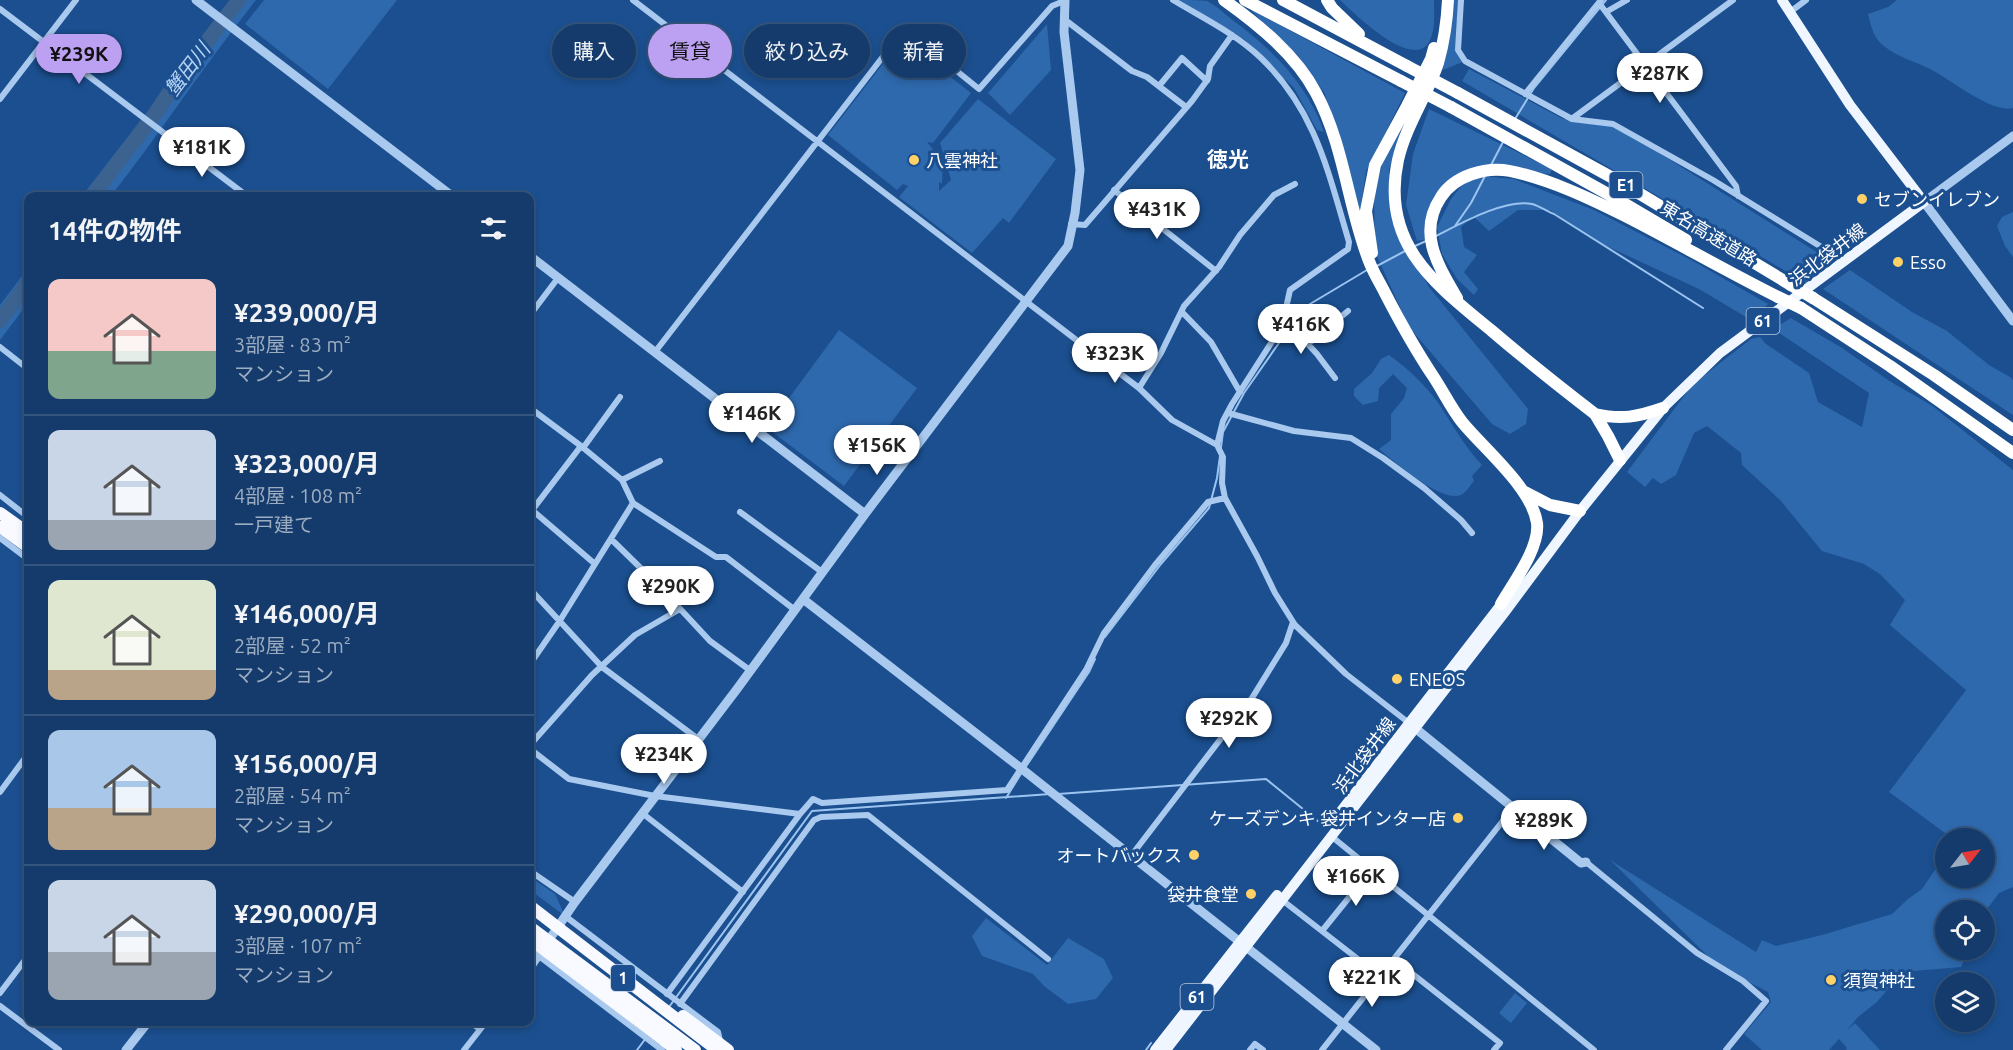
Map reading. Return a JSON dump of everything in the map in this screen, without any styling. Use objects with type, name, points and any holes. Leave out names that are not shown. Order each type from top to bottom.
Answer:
[{"type":"highway","points":[[1224,0],[1278,45],[1298,66],[1316,92],[1328,119],[1369,262],[1407,336],[1461,420],[1525,492],[1537,522],[1536,538],[1501,604]]},
{"type":"highway","name":"東名高速道路","points":[[1245,0],[1451,107],[1608,194],[1801,308],[1890,366],[2013,453]]},
{"type":"highway","name":"東名高速道路","points":[[1283,0],[1622,183],[1813,298],[1934,375],[2013,430]]},
{"type":"highway","points":[[1328,0],[1346,24],[1383,53]]},
{"type":"highway","points":[[1388,299],[1373,261],[1366,211],[1375,165],[1431,59],[1440,0]]},
{"type":"highway","points":[[1448,0],[1444,36],[1437,64],[1416,115],[1406,132],[1398,159],[1395,205],[1409,248],[1425,272],[1463,308],[1595,414],[1620,460]]},
{"type":"highway","points":[[1463,308],[1432,249],[1430,232],[1432,213],[1442,195],[1458,180],[1479,171],[1508,171],[1575,193],[1779,296]]},
{"type":"highway","points":[[1595,414],[1612,418],[1628,418],[1663,408]]},
{"type":"highway","points":[[1525,492],[1550,505],[1580,511]]},
{"type":"highway","points":[[0,513],[24,530]]},
{"type":"highway","points":[[0,527],[24,544]]},
{"type":"highway","points":[[534,901],[682,1010],[722,1048]]},
{"type":"highway","name":"1","points":[[534,909],[722,1048]]},
{"type":"highway","name":"1","points":[[534,930],[695,1050]]},
{"type":"highway","points":[[534,942],[663,1046],[676,1050]]},
{"type":"main road","points":[[1782,0],[1850,105],[1924,202]]},
{"type":"main road","name":"浜北袋井線","points":[[1166,1050],[1412,725],[1663,408],[1720,353],[1924,202]]},
{"type":"main road","name":"浜北袋井線","points":[[1155,1050],[1282,900],[1501,604],[1580,511]]},
{"type":"street","points":[[0,99],[76,0]]},
{"type":"street","points":[[196,0],[447,192]]},
{"type":"street","points":[[633,0],[1139,388],[1172,420],[1217,445],[1223,457],[1222,483],[1226,498],[1275,593],[1293,622],[1346,674],[1581,863],[1586,862],[1697,953],[1743,981],[1767,1000],[1726,1050]]},
{"type":"street","points":[[655,352],[903,31],[979,89],[1052,6],[1065,0]]},
{"type":"street","points":[[534,962],[575,902],[751,671],[865,514],[1068,246],[1075,213],[1080,166],[1066,57],[1063,19],[1065,0]]},
{"type":"street","points":[[1173,0],[1232,35],[1282,80],[1298,102],[1320,146],[1349,242],[1348,249],[1290,290],[1284,318],[1277,336],[1227,413],[1217,445]]},
{"type":"street","points":[[1461,0],[1457,39],[1460,56],[1465,61],[1572,119],[1613,124],[1738,196],[1845,262]]},
{"type":"street","points":[[1606,12],[1627,0]]},
{"type":"street","points":[[1572,119],[1733,0]]},
{"type":"street","points":[[1790,12],[1806,0]]},
{"type":"street","points":[[1526,94],[1600,1],[1736,186],[1738,196]]},
{"type":"street","points":[[0,9],[242,192]]},
{"type":"street","points":[[1063,19],[1132,71],[1147,77],[1186,107]]},
{"type":"street","points":[[1071,224],[1085,225],[1186,107],[1206,81],[1210,66],[1232,35]]},
{"type":"street","points":[[1159,86],[1182,58],[1206,81]]},
{"type":"street","points":[[2013,136],[1924,202],[2013,321]]},
{"type":"street","points":[[1139,388],[1161,353],[1184,306],[1216,271],[1240,235],[1274,195],[1295,184]]},
{"type":"street","points":[[1114,190],[1216,271]]},
{"type":"street","points":[[534,259],[865,514]]},
{"type":"street","points":[[534,310],[558,278]]},
{"type":"street","points":[[1182,312],[1212,342],[1240,392]]},
{"type":"street","points":[[1308,344],[1348,312]]},
{"type":"street","points":[[1284,318],[1335,378]]},
{"type":"street","points":[[0,347],[24,366]]},
{"type":"street","points":[[534,507],[620,397]]},
{"type":"street","points":[[534,411],[622,480],[633,503],[716,557],[726,558],[795,610]]},
{"type":"street","points":[[1227,413],[1294,431],[1350,438],[1383,458],[1424,488],[1461,519],[1472,533]]},
{"type":"street","points":[[622,480],[660,461]]},
{"type":"street","points":[[0,495],[24,514]]},
{"type":"street","points":[[668,994],[813,799],[822,803],[1007,790],[1086,670],[1104,633],[1208,502],[1226,498]]},
{"type":"street","points":[[534,658],[633,503]]},
{"type":"street","points":[[740,512],[822,572]]},
{"type":"street","points":[[534,513],[595,564]]},
{"type":"street","points":[[0,538],[24,556]]},
{"type":"street","points":[[611,539],[710,641],[751,671]]},
{"type":"street","points":[[534,593],[602,667],[698,739]]},
{"type":"street","points":[[803,599],[1022,769],[1376,1050]]},
{"type":"street","points":[[534,742],[592,675],[635,635],[680,609]]},
{"type":"street","points":[[1131,856],[1252,699],[1286,643],[1293,622]]},
{"type":"street","points":[[534,750],[569,779],[655,796],[800,814]]},
{"type":"street","points":[[0,792],[24,759]]},
{"type":"street","points":[[1322,1050],[1382,977],[1513,808]]},
{"type":"street","points":[[642,813],[743,892]]},
{"type":"street","points":[[565,916],[668,994],[682,1010],[814,820],[868,815],[1048,959]]},
{"type":"street","points":[[1331,836],[1594,1050]]},
{"type":"street","points":[[1322,931],[1372,869]]},
{"type":"street","points":[[534,874],[575,902]]},
{"type":"street","points":[[1282,900],[1382,977]]},
{"type":"street","points":[[539,956],[663,1046]]},
{"type":"street","points":[[1395,960],[1500,1043],[1494,1050]]},
{"type":"street","points":[[0,993],[24,961]]},
{"type":"street","points":[[0,1006],[24,1024]]},
{"type":"street","points":[[27,1026],[59,1050]]},
{"type":"street","points":[[126,1050],[145,1026]]},
{"type":"street","points":[[476,1026],[480,1029]]},
{"type":"street","points":[[464,1050],[483,1026]]},
{"type":"street","points":[[1250,1050],[1255,1044],[1263,1050]]},
{"type":"shaded area","points":[[234,0],[256,0],[114,192],[85,192]]},
{"type":"shaded area","points":[[264,0],[397,0],[328,89],[245,24]]},
{"type":"shaded area","points":[[1179,0],[1207,1],[1259,41],[1298,82],[1324,132],[1317,130],[1294,88],[1245,40]]},
{"type":"shaded area","points":[[1340,0],[1434,0],[1433,32],[1429,42],[1421,49],[1410,50],[1397,45],[1370,27]]},
{"type":"shaded area","points":[[1449,0],[1460,0],[1460,55],[1465,61],[1443,70],[1450,25]]},
{"type":"shaded area","points":[[1897,0],[2013,0],[2013,108],[1994,106],[1983,101],[1930,69],[1894,53],[1880,43],[1873,32],[1868,14],[1888,7]]},
{"type":"shaded area","points":[[1250,9],[1405,93],[1366,172],[1360,212],[1324,92],[1303,65]]},
{"type":"shaded area","points":[[1047,24],[1051,70],[1010,115],[988,93]]},
{"type":"shaded area","points":[[882,65],[882,78],[952,78],[971,93],[933,143],[927,142],[943,162],[942,184],[939,182],[939,191],[951,180],[940,143],[978,99],[1056,159],[1009,223],[1003,218],[972,253],[899,197],[908,186],[903,184],[897,190],[828,135]]},
{"type":"shaded area","points":[[1469,69],[1563,119],[1613,124],[1831,261],[1806,283],[1462,81]]},
{"type":"shaded area","points":[[1418,98],[1389,169],[1395,228],[1429,287],[1528,409],[1526,424],[1510,434],[1492,424],[1409,327],[1375,252],[1374,195],[1383,161]]},
{"type":"shaded area","points":[[1429,109],[1552,169],[1550,174],[1502,171],[1468,173],[1442,195],[1430,239],[1417,241],[1406,205],[1413,154]]},
{"type":"shaded area","points":[[1470,175],[1514,179],[1594,210],[1693,261],[1768,304],[1751,320],[1699,289],[1598,242],[1550,210],[1518,210],[1489,231],[1473,216],[1461,227],[1464,247],[1477,255],[1464,272],[1478,289],[1474,295],[1457,279],[1442,254],[1437,227],[1451,199]]},
{"type":"shaded area","points":[[2013,212],[2013,257],[2005,246],[1997,226],[2002,217]]},
{"type":"shaded area","points":[[1850,270],[1912,312],[1947,331],[1989,365],[2010,377],[2013,380],[2013,415],[1823,289]]},
{"type":"shaded area","points":[[24,273],[24,308],[0,340],[0,305]]},
{"type":"shaded area","points":[[1791,318],[1931,405],[2013,470],[2013,887],[1999,893],[1994,900],[1935,900],[1935,960],[1964,960],[1961,967],[1902,972],[1877,1002],[1858,1017],[1847,1030],[1855,1023],[1880,1050],[1846,1050],[1847,1048],[1839,1039],[1829,1050],[1762,1050],[1744,1034],[1771,1002],[1768,992],[1718,966],[1610,860],[1756,952],[1762,940],[1776,946],[1892,914],[1922,889],[1935,870],[1935,888],[1995,888],[1995,828],[1938,828],[1889,792],[1966,690],[1890,625],[1905,600],[1880,574],[1864,564],[1822,551],[1780,500],[1742,465],[1741,453],[1707,426],[1694,433],[1676,475],[1661,484],[1653,478],[1645,487],[1627,472],[1693,384],[1751,339],[1760,337],[1766,344],[1809,373],[1818,402],[1862,427],[1869,393],[1773,329]]},
{"type":"shaded area","points":[[839,330],[917,388],[844,486],[767,428]]},
{"type":"shaded area","points":[[1389,355],[1428,390],[1482,465],[1472,476],[1474,481],[1461,495],[1452,496],[1430,487],[1379,449],[1391,440],[1391,414],[1404,398],[1407,388],[1393,374],[1379,388],[1378,401],[1363,405],[1354,396],[1354,389],[1372,373],[1381,359]]},
{"type":"shaded area","points":[[534,880],[555,894],[565,916],[534,893]]},
{"type":"shaded area","points":[[986,918],[1047,965],[1068,938],[1104,959],[1113,978],[1096,999],[1068,1004],[1044,986],[1033,974],[982,956],[972,936]]},
{"type":"shaded area","points":[[1515,993],[1527,1003],[1511,1023],[1499,1013]]},
{"type":"waterway","name":"蟹田川","points":[[95,192],[239,0]]},
{"type":"waterway","points":[[1515,119],[1534,88],[1606,0]]},
{"type":"waterway","points":[[1490,167],[1504,140]]},
{"type":"waterway","points":[[1455,226],[1471,203],[1486,174]]},
{"type":"waterway","points":[[1434,237],[1495,209],[1521,203],[1532,204],[1554,214],[1703,308]]},
{"type":"waterway","points":[[1415,246],[1426,241]]},
{"type":"waterway","points":[[1375,267],[1407,250]]},
{"type":"waterway","points":[[1221,447],[1223,432],[1244,393],[1293,323],[1310,304],[1367,270]]},
{"type":"waterway","name":"蟹田川","points":[[0,321],[24,288]]},
{"type":"waterway","points":[[1105,637],[1161,564],[1209,508],[1220,456]]},
{"type":"waterway","points":[[1025,768],[1089,672],[1095,659]]},
{"type":"waterway","points":[[1006,798],[1022,772]]},
{"type":"waterway","points":[[1058,794],[1266,779],[1319,822]]},
{"type":"waterway","points":[[669,1007],[812,811],[1050,794]]},
{"type":"waterway","points":[[637,1050],[646,1038]]},
{"type":"waterway","points":[[1146,1050],[1151,1043]]},
{"type":"place","name":"八雲神社","points":[[914,160]]},
{"type":"place","name":"セブンイレブン","points":[[1862,199]]},
{"type":"place","name":"Esso","points":[[1898,262]]},
{"type":"place","name":"ENEOS","points":[[1397,679]]},
{"type":"place","name":"ケーズデンキ 袋井インター店","points":[[1458,818]]},
{"type":"place","name":"オートバックス","points":[[1194,855]]},
{"type":"place","name":"袋井食堂","points":[[1251,894]]},
{"type":"place","name":"須賀神社","points":[[1831,980]]},
{"type":"district","name":"徳光","points":[[1228,159]]}]
